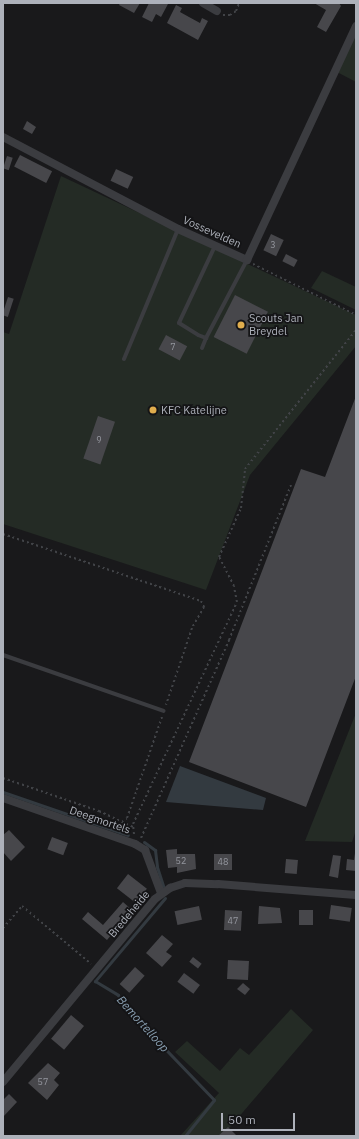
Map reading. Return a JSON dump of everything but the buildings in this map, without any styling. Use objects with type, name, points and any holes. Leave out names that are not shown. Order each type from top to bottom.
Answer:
[{"type":"street","points":[[203,3],[217,11]]},
{"type":"street","name":"Vossevelden","points":[[3,138],[178,229],[247,260],[356,26]]},
{"type":"street","name":"Deegmortels","points":[[3,798],[138,845],[145,850],[161,893]]},
{"type":"street","name":"Bredeheide","points":[[3,1082],[161,893],[185,883],[356,895]]},
{"type":"lane","points":[[124,359],[178,229]]},
{"type":"lane","points":[[206,338],[179,323],[215,246]]},
{"type":"lane","points":[[202,348],[247,260]]},
{"type":"lane","points":[[3,655],[164,711]]},
{"type":"path","points":[[217,11],[224,15],[230,15],[236,11],[239,3]]},
{"type":"path","points":[[247,260],[356,315]]},
{"type":"path","points":[[138,845],[134,827],[237,602],[234,586],[219,557],[242,508],[242,482],[245,469],[356,330]]},
{"type":"path","points":[[138,845],[146,824],[229,640],[291,485]]},
{"type":"path","points":[[3,534],[201,601],[204,607],[192,628],[127,818],[122,822]]},
{"type":"path","points":[[3,778],[99,811],[134,827]]},
{"type":"path","points":[[3,928],[22,906],[97,969]]},
{"type":"shaded area","points":[[356,33],[356,82],[337,72]]},
{"type":"shaded area","name":"KFC Katelijne","points":[[61,176],[356,315],[356,346],[250,475],[206,590],[3,524],[3,332],[9,334]]},
{"type":"shaded area","points":[[322,271],[356,287],[356,310],[311,288]]},
{"type":"shaded area","points":[[356,713],[356,830],[352,842],[305,841]]},
{"type":"shaded area","points":[[180,766],[266,798],[263,810],[166,802]]},
{"type":"shaded area","points":[[291,1009],[313,1030],[232,1125],[221,1136],[180,1136],[219,1093],[175,1052],[187,1041],[220,1071],[240,1048],[249,1055]]},
{"type":"waterway","name":"Bemortelloop","points":[[3,792],[128,835]]},
{"type":"waterway","name":"Bemortelloop","points":[[144,842],[155,850],[157,867],[163,886]]},
{"type":"waterway","name":"Bemortelloop","points":[[165,898],[95,981],[118,995],[124,1006],[214,1100],[185,1136]]},
{"type":"place","name":"Scouts Jan Breydel","points":[[241,325]]},
{"type":"place","name":"KFC Katelijne","points":[[153,410]]}]
